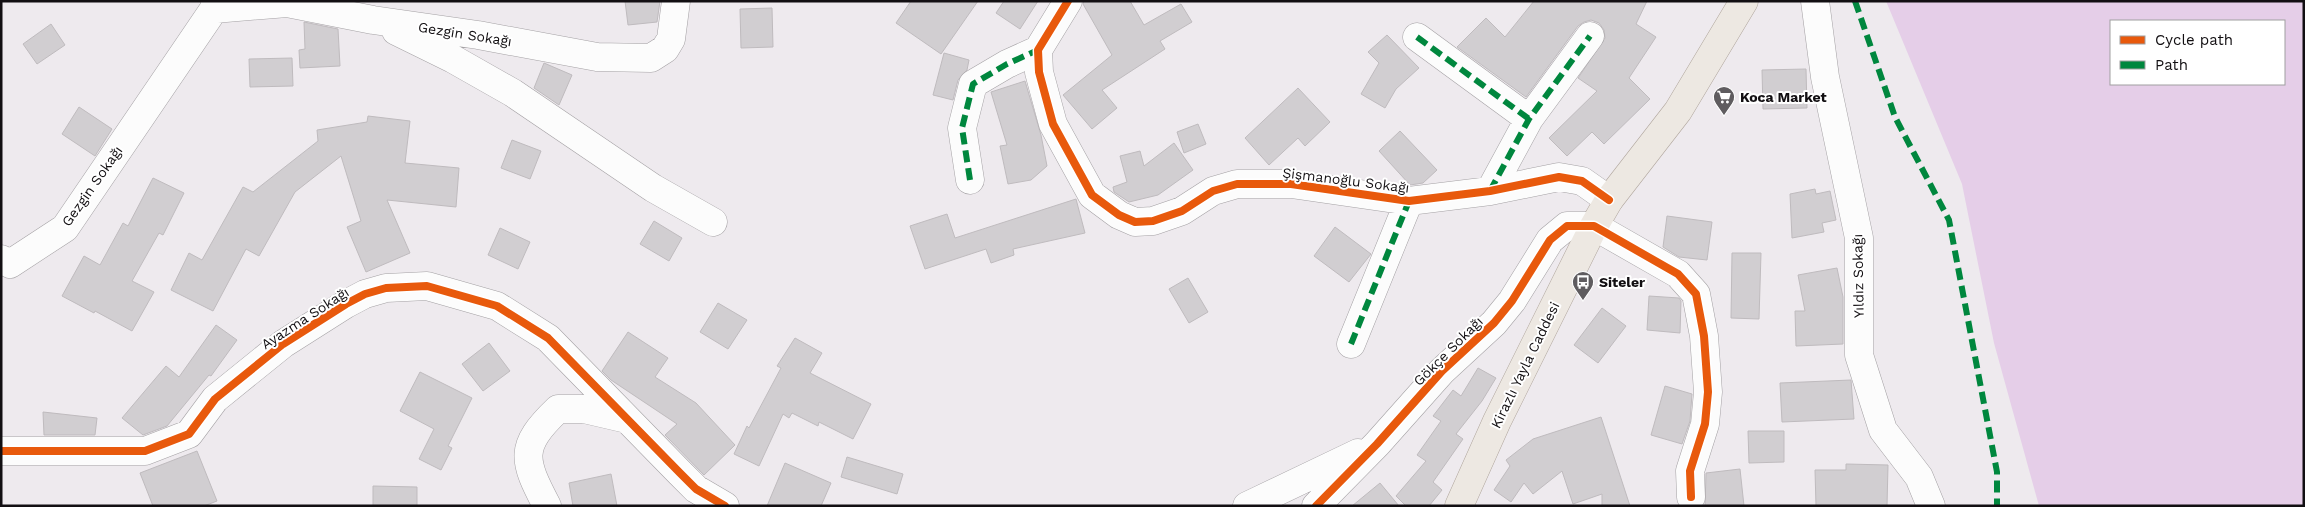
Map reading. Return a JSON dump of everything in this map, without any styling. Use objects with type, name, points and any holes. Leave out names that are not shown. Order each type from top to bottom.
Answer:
[{"type":"main road","name":"Kirazlı Yayla Caddesi","points":[[1459,506],[1497,421],[1594,226],[1609,200],[1678,111],[1744,1]]},
{"type":"street","name":"Gezgin Sokağı","points":[[1,259],[10,264],[65,228],[214,5],[287,3],[373,20],[478,35],[597,56],[651,58],[665,49],[672,39],[676,1]]},
{"type":"street","points":[[970,180],[962,128],[973,84],[1007,64],[1038,50],[1068,1]]},
{"type":"street","name":"Yıldız Sokağı","points":[[1815,1],[1825,77],[1859,238],[1859,355],[1883,430],[1919,477],[1931,506]]},
{"type":"street","points":[[373,20],[453,59],[513,93],[653,188],[713,222]]},
{"type":"street","points":[[1490,191],[1529,119],[1590,36]]},
{"type":"street","points":[[1417,37],[1529,119]]},
{"type":"street","name":"Şişmanoğlu Sokağı","points":[[1038,50],[1039,72],[1053,124],[1092,195],[1119,215],[1134,222],[1153,221],[1182,211],[1213,191],[1237,184],[1291,184],[1409,201],[1490,191],[1559,177],[1582,181],[1609,200]]},
{"type":"street","points":[[1351,344],[1409,201]]},
{"type":"street","name":"Gökçe Sokağı","points":[[1316,506],[1377,444],[1442,371],[1494,323],[1512,301],[1550,240],[1566,226],[1594,226]]},
{"type":"street","points":[[1594,226],[1678,274],[1696,294],[1704,336],[1708,392],[1704,424],[1690,471],[1691,497]]},
{"type":"street","name":"Ayazma Sokağı","points":[[1,451],[145,451],[189,434],[214,399],[284,344],[346,304],[365,294],[386,288],[427,286],[497,306],[548,338],[696,489],[724,506]]},
{"type":"street","points":[[547,506],[532,476],[528,459],[530,443],[542,424],[558,409],[584,409],[627,419]]},
{"type":"street","points":[[1246,506],[1377,444]]},
{"type":"shaded area","points":[[1886,1],[2304,1],[2304,506],[2039,506],[1994,343],[1962,184]]},
{"type":"building","points":[[625,1],[660,1],[657,22],[628,25]]},
{"type":"building","points":[[911,1],[978,1],[941,54],[896,23]]},
{"type":"building","points":[[1004,1],[1038,1],[1020,29],[996,13]]},
{"type":"building","points":[[1084,1],[1130,1],[1144,25],[1181,4],[1192,22],[1160,41],[1165,49],[1102,90],[1117,108],[1092,129],[1063,95],[1112,55],[1083,4]]},
{"type":"building","points":[[1534,1],[1647,1],[1636,24],[1656,37],[1629,78],[1650,99],[1604,144],[1592,132],[1567,156],[1549,138],[1597,91],[1578,78],[1605,38],[1604,30],[1599,23],[1591,20],[1578,26],[1526,97],[1457,47],[1486,18],[1505,37]]},
{"type":"building","points":[[772,8],[773,47],[741,48],[740,9]]},
{"type":"building","points":[[304,22],[338,29],[340,66],[300,68],[299,50],[305,49]]},
{"type":"building","points":[[51,24],[65,45],[37,64],[23,44]]},
{"type":"building","points":[[1387,35],[1419,68],[1396,89],[1385,108],[1361,94],[1379,63],[1368,52]]},
{"type":"building","points":[[944,53],[969,60],[967,70],[958,80],[953,100],[933,95]]},
{"type":"building","points":[[292,58],[293,86],[250,87],[249,59]]},
{"type":"building","points":[[544,63],[572,75],[559,105],[534,88]]},
{"type":"building","points":[[1806,69],[1807,108],[1763,109],[1762,70]]},
{"type":"building","points":[[1025,81],[1041,135],[1047,166],[1031,180],[1008,184],[1000,146],[1007,145],[991,92]]},
{"type":"building","points":[[1298,88],[1330,122],[1305,146],[1298,138],[1269,165],[1245,138]]},
{"type":"building","points":[[79,107],[112,129],[95,156],[62,134]]},
{"type":"building","points":[[368,116],[410,121],[405,163],[459,168],[456,207],[387,200],[410,253],[366,272],[347,227],[361,221],[341,156],[295,192],[259,256],[246,249],[213,311],[171,290],[189,253],[202,260],[243,187],[253,192],[318,141],[317,130],[367,122]]},
{"type":"building","points":[[1198,124],[1206,144],[1184,153],[1177,132]]},
{"type":"building","points":[[1400,131],[1437,170],[1423,183],[1410,185],[1379,151]]},
{"type":"building","points":[[512,140],[541,151],[530,179],[501,168]]},
{"type":"building","points":[[1174,143],[1193,170],[1158,195],[1129,202],[1114,192],[1113,187],[1127,182],[1120,156],[1140,151],[1144,166]]},
{"type":"building","points":[[153,178],[184,193],[163,235],[159,233],[132,281],[154,292],[132,331],[62,296],[84,256],[100,265],[123,223],[128,226]]},
{"type":"building","points":[[1815,189],[1816,194],[1830,191],[1836,220],[1822,223],[1824,232],[1792,238],[1790,194]]},
{"type":"building","points":[[1076,199],[1085,233],[1013,249],[1014,255],[991,263],[986,249],[925,269],[910,226],[947,214],[955,238]]},
{"type":"building","points":[[1667,216],[1712,222],[1707,260],[1679,257],[1663,247]]},
{"type":"building","points":[[654,221],[682,238],[669,261],[640,244]]},
{"type":"building","points":[[1335,227],[1371,254],[1349,282],[1314,256]]},
{"type":"building","points":[[500,228],[530,242],[518,269],[488,255]]},
{"type":"building","points":[[1732,253],[1761,253],[1759,319],[1731,318]]},
{"type":"building","points":[[1837,268],[1843,297],[1843,344],[1796,346],[1795,311],[1805,311],[1798,275]]},
{"type":"building","points":[[1188,278],[1208,312],[1189,323],[1169,289]]},
{"type":"building","points":[[1649,296],[1679,298],[1681,301],[1680,333],[1647,330]]},
{"type":"building","points":[[718,303],[747,320],[728,349],[700,332]]},
{"type":"building","points":[[1602,308],[1626,326],[1598,363],[1574,345]]},
{"type":"building","points":[[216,325],[237,340],[211,376],[209,375],[167,426],[143,435],[122,418],[166,366],[179,377]]},
{"type":"building","points":[[628,332],[668,358],[655,377],[696,403],[735,445],[704,475],[665,435],[677,424],[611,380],[602,371]]},
{"type":"building","points":[[795,338],[822,353],[810,373],[871,404],[853,439],[819,422],[818,426],[792,413],[789,418],[783,414],[759,466],[734,454],[747,426],[749,428],[781,368],[777,366]]},
{"type":"building","points":[[489,343],[510,371],[483,391],[462,364]]},
{"type":"building","points":[[1478,368],[1496,378],[1482,401],[1456,434],[1463,439],[1433,482],[1442,490],[1429,506],[1406,506],[1396,496],[1426,461],[1417,455],[1441,421],[1433,416],[1453,390],[1461,396]]},
{"type":"building","points":[[420,372],[472,398],[448,446],[452,448],[441,470],[419,459],[434,429],[400,411]]},
{"type":"building","points":[[1851,380],[1854,419],[1782,422],[1780,383]]},
{"type":"building","points":[[1665,386],[1692,394],[1690,421],[1682,444],[1651,435]]},
{"type":"building","points":[[43,412],[97,418],[95,435],[44,435]]},
{"type":"building","points":[[1601,417],[1630,506],[1602,506],[1602,494],[1573,504],[1562,471],[1533,494],[1524,483],[1511,502],[1494,490],[1510,466],[1506,460],[1533,439]]},
{"type":"building","points":[[1748,431],[1784,431],[1784,462],[1749,463]]},
{"type":"building","points":[[197,451],[217,501],[204,506],[153,506],[140,473]]},
{"type":"building","points":[[847,457],[903,474],[897,494],[841,477]]},
{"type":"building","points":[[785,463],[831,483],[821,506],[767,506]]},
{"type":"building","points":[[1846,464],[1888,465],[1887,506],[1816,506],[1815,470],[1846,470]]},
{"type":"building","points":[[1740,469],[1744,506],[1705,506],[1706,473]]},
{"type":"building","points":[[611,474],[617,506],[573,506],[569,483]]},
{"type":"building","points":[[1380,483],[1399,506],[1352,506]]},
{"type":"building","points":[[373,486],[417,487],[417,506],[373,506]]},
{"type":"marked path","points":[[1855,1],[1895,117],[1949,220],[1997,472],[1997,506]]},
{"type":"marked path","points":[[1490,191],[1529,119],[1590,36]]},
{"type":"marked path","points":[[1417,37],[1529,119]]},
{"type":"marked path","points":[[970,180],[962,128],[973,84],[1007,64],[1038,50]]},
{"type":"marked path","points":[[1351,344],[1409,201]]},
{"type":"cycle path","points":[[1068,1],[1038,50],[1039,72],[1053,124],[1092,195],[1119,215],[1135,222],[1153,221],[1182,211],[1213,191],[1237,184],[1291,184],[1409,201],[1490,191],[1559,177],[1582,181],[1609,200]]},
{"type":"cycle path","points":[[1316,506],[1377,444],[1442,371],[1494,323],[1512,301],[1550,240],[1567,226],[1594,226],[1678,274],[1696,294],[1704,336],[1708,392],[1705,424],[1690,471],[1691,497]]},
{"type":"cycle path","points":[[1,451],[145,451],[189,434],[215,399],[283,344],[346,304],[365,294],[386,288],[427,286],[497,306],[548,338],[696,489],[725,506]]},
{"type":"place","name":"Koca Market","points":[[1724,116]]},
{"type":"place","name":"Siteler","points":[[1583,301]]}]
